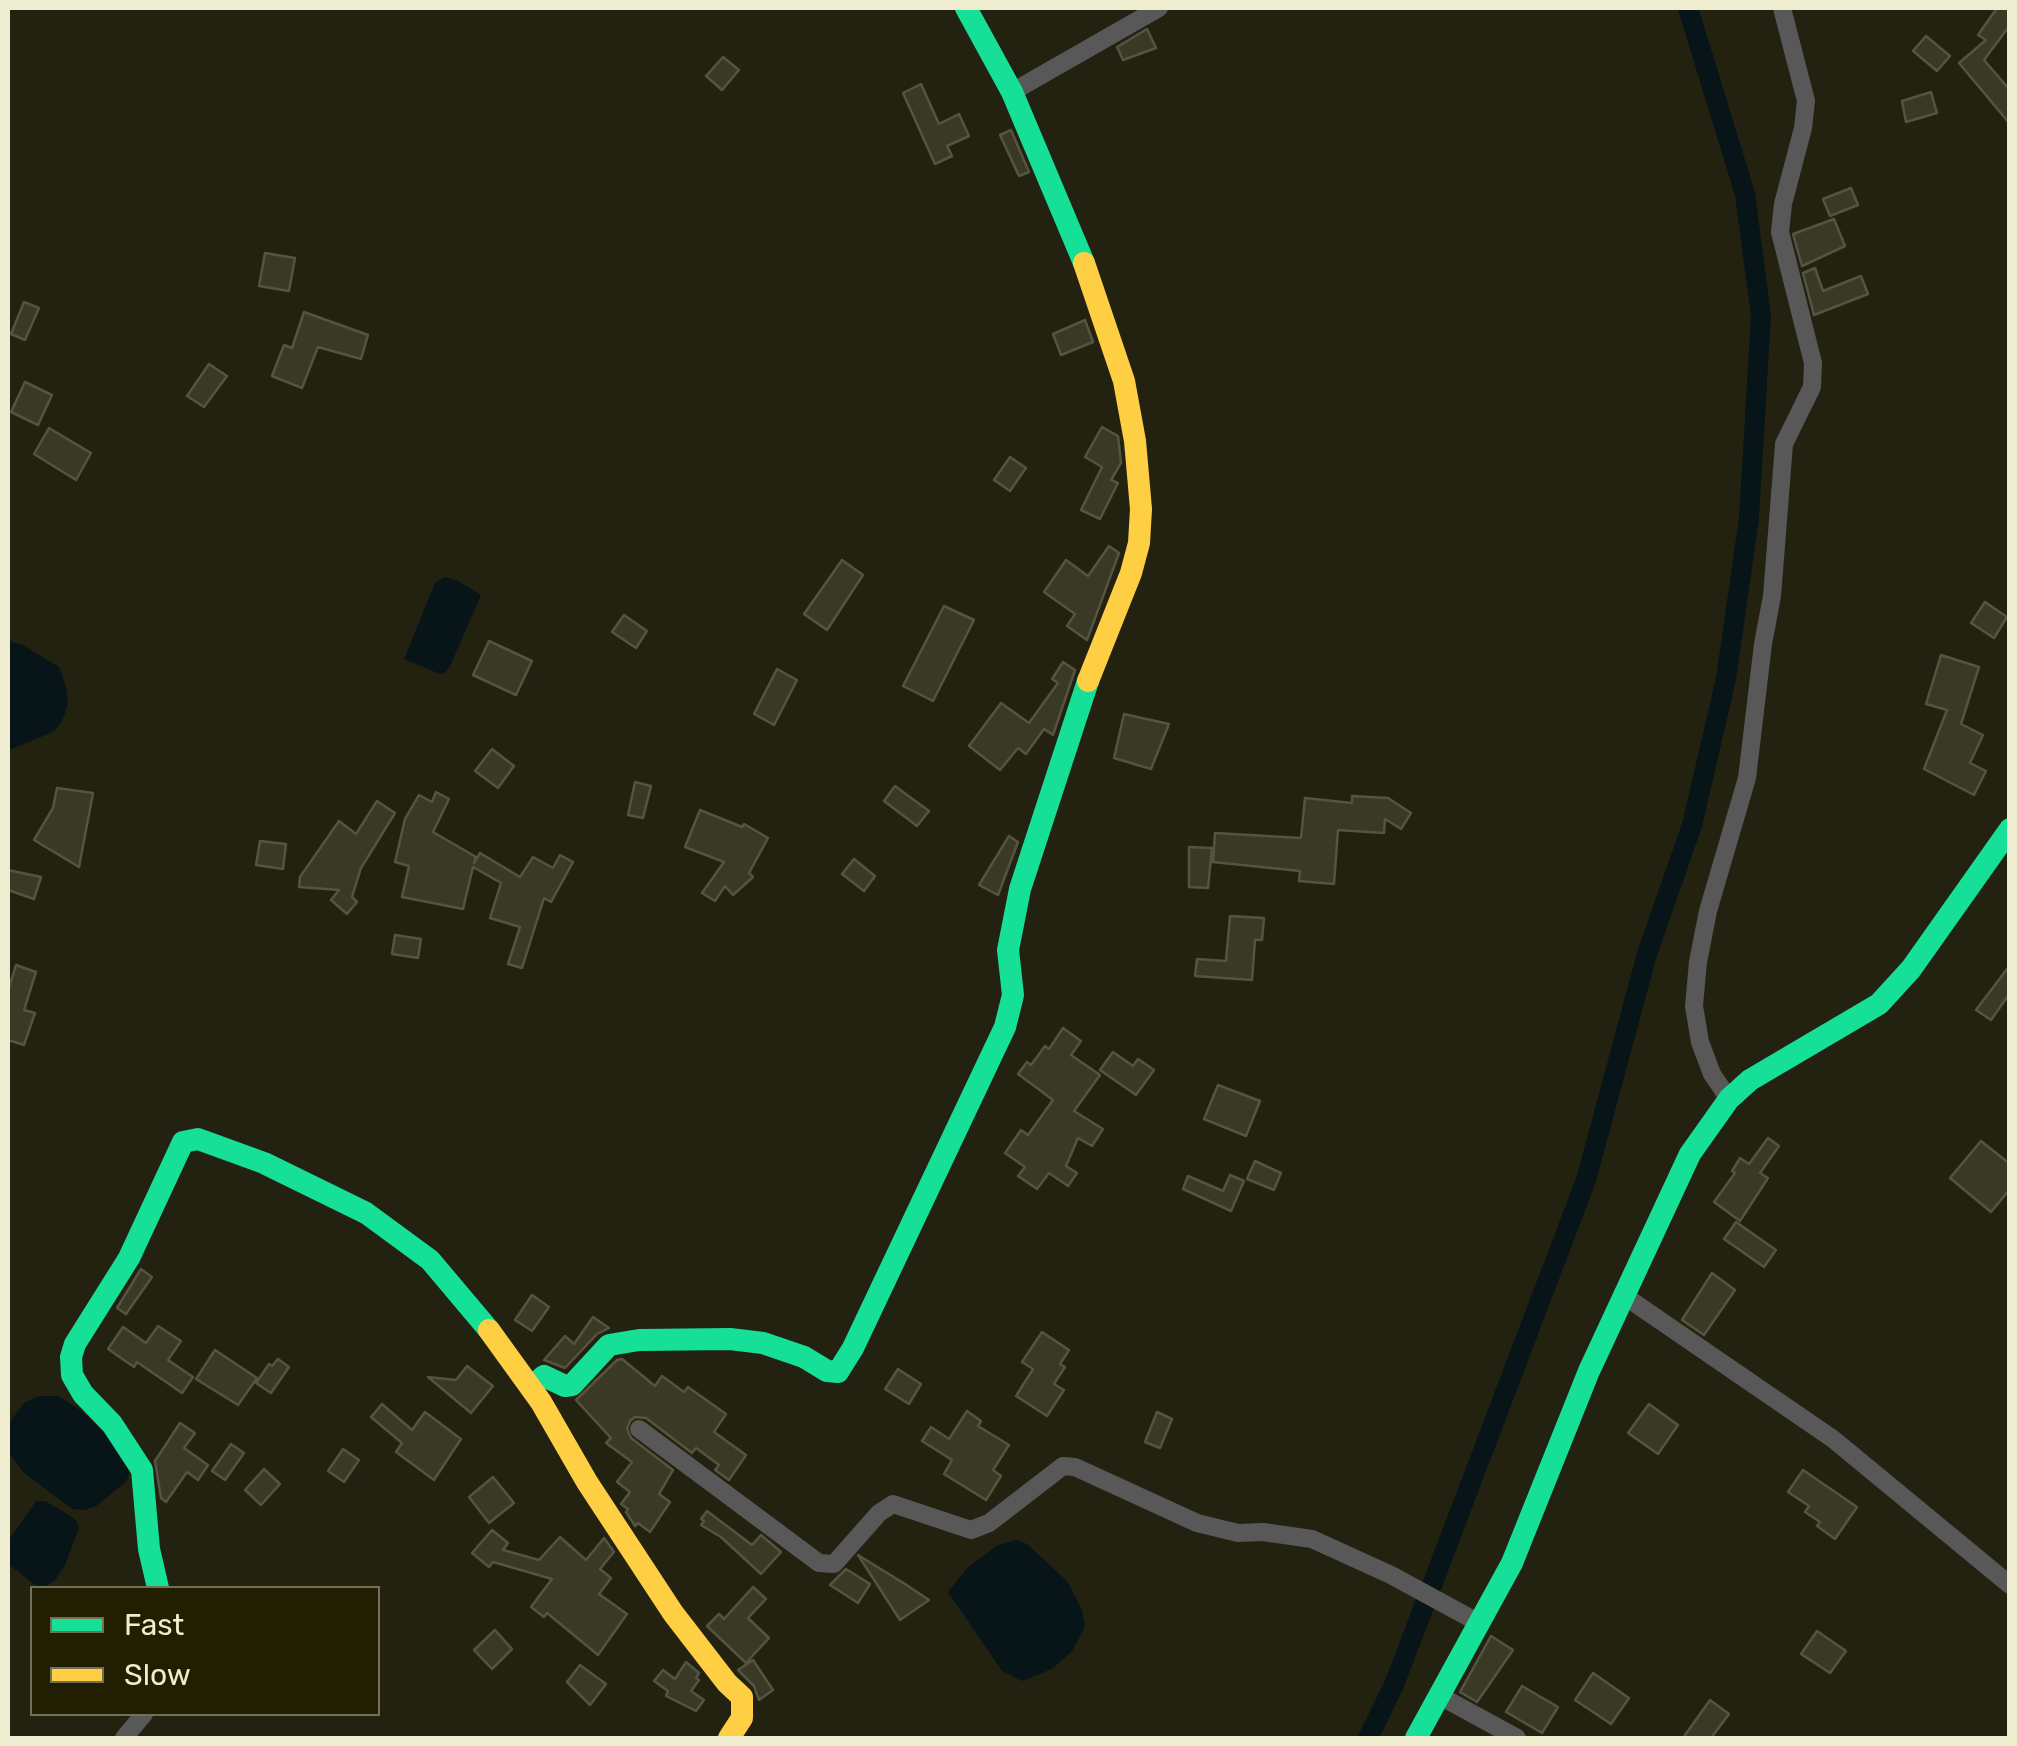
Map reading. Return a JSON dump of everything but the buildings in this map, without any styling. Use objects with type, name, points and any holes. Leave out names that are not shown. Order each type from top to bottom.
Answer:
[{"type":"street","points":[[530,1387],[544,1376],[565,1386],[572,1385],[609,1345],[640,1340],[730,1339],[763,1343],[804,1356],[827,1371],[838,1372],[854,1348],[1006,1027],[1014,996],[1008,950],[1011,922],[1042,813],[1131,573],[1142,510],[1124,381],[1072,230],[1012,92],[966,8]]},
{"type":"street","points":[[1012,92],[1159,8]]},
{"type":"street","points":[[1729,1100],[1712,1074],[1700,1042],[1694,1006],[1698,962],[1708,912],[1747,778],[1774,579],[1784,444],[1812,388],[1813,363],[1780,232],[1806,101],[1782,8]]},
{"type":"street","points":[[1416,1738],[1512,1564],[1589,1371],[1690,1154],[1729,1100],[1750,1080],[1880,1004],[1910,969],[2010,829]]},
{"type":"street","points":[[158,1586],[149,1549],[142,1470],[112,1424],[83,1394],[72,1376],[71,1357],[75,1344],[136,1244],[182,1142],[198,1139],[264,1163],[366,1213],[430,1260],[469,1303],[530,1387],[673,1613],[726,1683],[742,1696],[742,1718],[729,1738]]},
{"type":"street","points":[[1623,1295],[1834,1439],[2010,1585]]},
{"type":"street","points":[[639,1429],[819,1564],[834,1564],[879,1513],[893,1504],[971,1530],[988,1523],[1063,1466],[1075,1467],[1197,1523],[1238,1534],[1276,1533],[1312,1540],[1390,1575],[1480,1624]]},
{"type":"street","points":[[1440,1696],[1517,1738]]},
{"type":"street","points":[[124,1738],[142,1716]]},
{"type":"shaded area","points":[[445,577],[481,595],[451,664],[440,674],[404,659],[435,583]]},
{"type":"shaded area","points":[[8,641],[23,645],[59,667],[68,703],[55,731],[12,749],[8,748]]},
{"type":"shaded area","points":[[40,1396],[58,1396],[79,1409],[132,1466],[126,1482],[96,1506],[72,1509],[23,1472],[8,1452],[12,1419],[24,1403]]},
{"type":"shaded area","points":[[36,1501],[45,1501],[64,1512],[77,1521],[79,1528],[65,1565],[46,1586],[37,1586],[8,1564],[8,1541]]},
{"type":"shaded area","points":[[1016,1540],[1027,1544],[1067,1581],[1082,1610],[1085,1627],[1072,1651],[1052,1669],[1022,1681],[1002,1671],[948,1592],[967,1568],[998,1545]]},
{"type":"waterway","points":[[1368,1738],[1394,1685],[1586,1180],[1647,954],[1692,825],[1726,679],[1749,518],[1761,316],[1745,194],[1688,8]]},
{"type":"traffic: fast","points":[[966,8],[1012,92],[1084,263]]},
{"type":"traffic: fast","points":[[531,1387],[544,1376],[565,1386],[572,1385],[609,1345],[639,1340],[730,1339],[763,1343],[804,1357],[827,1371],[838,1372],[853,1348],[1005,1027],[1013,995],[1008,950],[1020,889],[1088,681]]},
{"type":"traffic: fast","points":[[1416,1738],[1512,1563],[1589,1371],[1690,1154],[1729,1099],[1750,1080],[1879,1004],[1911,969],[2010,829]]},
{"type":"traffic: fast","points":[[158,1586],[149,1549],[142,1470],[112,1424],[83,1394],[72,1375],[71,1357],[75,1344],[129,1258],[183,1142],[198,1139],[264,1163],[366,1213],[430,1260],[489,1330]]},
{"type":"traffic: slow","points":[[1084,263],[1124,381],[1135,441],[1141,509],[1139,543],[1131,573],[1088,681]]},
{"type":"traffic: slow","points":[[489,1330],[541,1402],[587,1482],[673,1613],[742,1697],[742,1718],[729,1738]]}]
